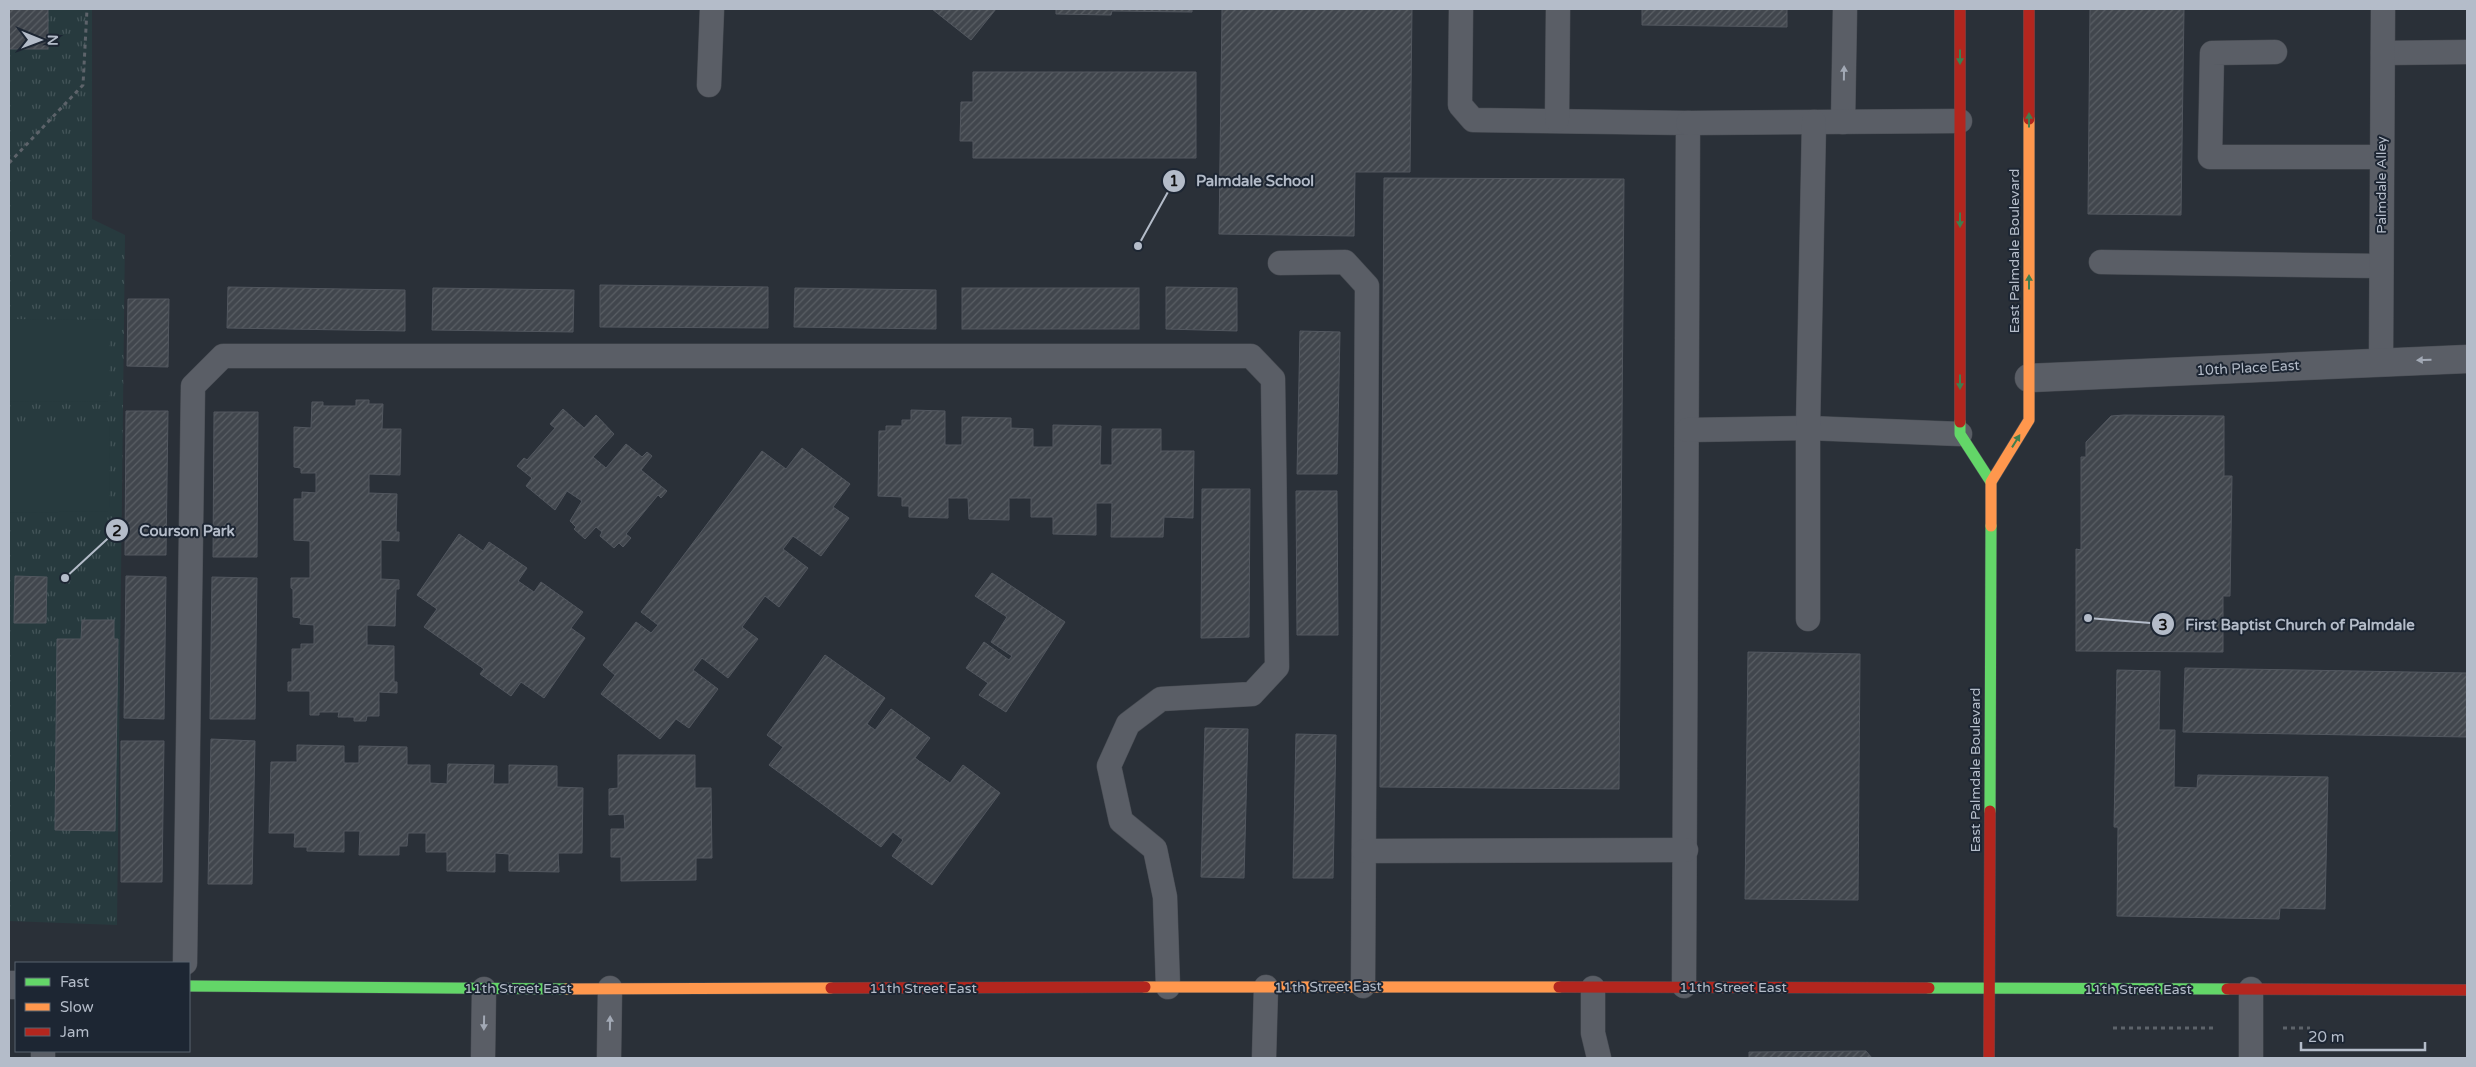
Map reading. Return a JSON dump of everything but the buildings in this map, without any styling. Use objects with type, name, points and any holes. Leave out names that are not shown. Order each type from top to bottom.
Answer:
[{"type":"main road","points":[[1960,9],[1960,434],[1991,482]]},
{"type":"main road","name":"East Palmdale Boulevard","points":[[1989,1058],[1991,482],[2029,420],[2029,9]]},
{"type":"main road","name":"11th Street East","points":[[190,986],[1266,988],[1363,986],[1593,988],[1684,986],[2467,990]]},
{"type":"street","name":"10th Place East","points":[[2029,378],[2467,359]]},
{"type":"lane","points":[[709,85],[712,9]]},
{"type":"lane","points":[[1461,9],[1460,105],[1473,120],[1688,123],[1960,121]]},
{"type":"lane","points":[[1557,120],[1558,9]]},
{"type":"lane","points":[[1843,122],[1845,9]]},
{"type":"lane","name":"Palmdale Alley","points":[[2381,362],[2383,9]]},
{"type":"lane","points":[[2275,52],[2212,53],[2210,157],[2381,157]]},
{"type":"lane","points":[[2383,53],[2467,52]]},
{"type":"lane","points":[[1808,619],[1808,428],[1814,122]]},
{"type":"lane","points":[[1684,986],[1688,123]]},
{"type":"lane","points":[[1280,263],[1345,262],[1368,286],[1363,986]]},
{"type":"lane","points":[[2101,262],[2381,266]]},
{"type":"lane","points":[[186,962],[193,386],[223,356],[1251,356],[1274,379],[1277,667],[1252,694],[1161,699],[1128,724],[1109,766],[1121,821],[1155,849],[1164,897],[1168,988]]},
{"type":"lane","points":[[1687,430],[1808,428],[1960,434]]},
{"type":"lane","points":[[1364,850],[1686,850]]},
{"type":"lane","points":[[483,1058],[484,988]]},
{"type":"lane","points":[[609,1058],[610,988]]},
{"type":"lane","points":[[1264,1058],[1266,988]]},
{"type":"lane","points":[[1593,988],[1593,1033],[1599,1058]]},
{"type":"lane","points":[[2251,989],[2251,1058]]},
{"type":"path","points":[[9,163],[83,85],[87,9]]},
{"type":"path","points":[[2113,1028],[2222,1028]]},
{"type":"green space","points":[[9,9],[92,9],[92,219],[125,235],[117,925],[9,921]]},
{"type":"green space","points":[[9,319],[109,320],[109,401],[9,402]]},
{"type":"green space","points":[[9,424],[110,424],[109,511],[9,513]]},
{"type":"traffic: fast","points":[[1960,422],[1960,434],[1991,482]]},
{"type":"traffic: fast","points":[[1990,811],[1991,526]]},
{"type":"traffic: fast","points":[[190,986],[566,989]]},
{"type":"traffic: fast","points":[[1929,988],[2227,989]]},
{"type":"traffic: slow","points":[[1991,526],[1991,482],[2029,420],[2029,119]]},
{"type":"traffic: slow","points":[[1145,987],[1559,987]]},
{"type":"traffic: slow","points":[[566,989],[831,988]]},
{"type":"traffic: jam","points":[[1960,9],[1960,422]]},
{"type":"traffic: jam","points":[[2029,9],[2029,119]]},
{"type":"traffic: jam","points":[[1989,1058],[1990,811]]},
{"type":"traffic: jam","points":[[831,988],[1145,987]]},
{"type":"traffic: jam","points":[[1559,987],[1929,988]]},
{"type":"traffic: jam","points":[[2227,989],[2467,990]]},
{"type":"place","name":"Palmdale School","points":[[1138,246]]},
{"type":"place","name":"Courson Park","points":[[65,578]]},
{"type":"place","name":"First Baptist Church of Palmdale","points":[[2088,618]]}]
